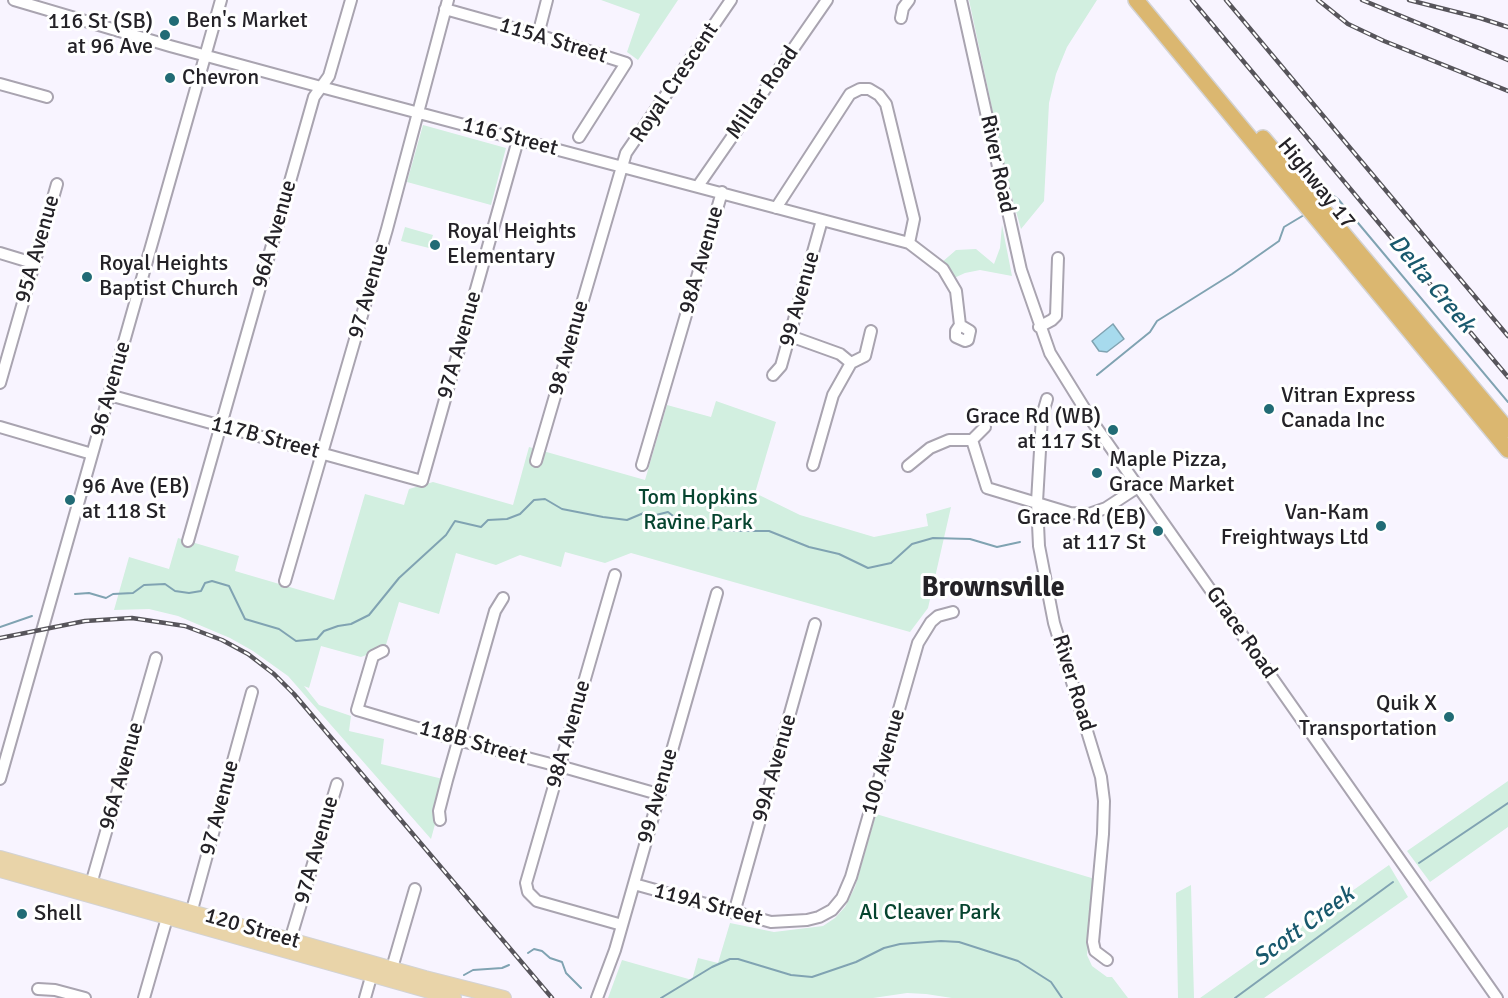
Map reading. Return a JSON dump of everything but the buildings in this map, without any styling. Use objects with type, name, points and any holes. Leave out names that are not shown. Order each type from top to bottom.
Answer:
[{"type":"highway","name":"Highway 17","points":[[1136,0],[1508,450]]},
{"type":"highway","name":"Highway 17","points":[[1148,0],[1508,430]]},
{"type":"main road","name":"120 Street","points":[[0,858],[167,918],[190,918]]},
{"type":"main road","name":"120 Street","points":[[0,870],[90,889],[373,969],[454,998]]},
{"type":"main road","name":"120 Street","points":[[373,969],[392,968],[504,998]]},
{"type":"street","name":"116 Street","points":[[14,0],[205,56],[909,243],[943,269],[956,291],[960,324]]},
{"type":"street","name":"96 Avenue","points":[[0,778],[221,0]]},
{"type":"street","name":"96A Avenue","points":[[188,542],[314,97],[329,76],[351,0]]},
{"type":"street","points":[[538,35],[547,0]]},
{"type":"street","name":"Royal Crescent","points":[[621,167],[626,153],[731,0]]},
{"type":"street","name":"Millar Road","points":[[698,186],[827,0]]},
{"type":"street","points":[[901,18],[903,8],[909,0]]},
{"type":"street","name":"River Road","points":[[961,0],[1018,260],[1039,327]]},
{"type":"street","name":"115A Street","points":[[446,5],[626,63],[579,137]]},
{"type":"street","name":"97 Avenue","points":[[285,581],[387,229],[446,5]]},
{"type":"street","points":[[0,84],[47,97]]},
{"type":"street","points":[[776,208],[850,94],[860,88],[869,89],[879,95],[886,104],[914,219],[909,243]]},
{"type":"street","name":"97A Avenue","points":[[422,481],[518,140]]},
{"type":"street","name":"98 Avenue","points":[[536,461],[621,167]]},
{"type":"street","name":"95A Avenue","points":[[0,383],[5,343],[57,184]]},
{"type":"street","name":"98A Avenue","points":[[642,465],[722,192]]},
{"type":"street","name":"99 Avenue","points":[[773,375],[781,366],[822,220]]},
{"type":"street","points":[[0,253],[33,263]]},
{"type":"street","points":[[1039,327],[1056,316],[1058,258]]},
{"type":"street","name":"Grace Road","points":[[1039,327],[1056,364],[1094,424],[1497,998]]},
{"type":"street","points":[[813,465],[833,395],[851,363],[865,356],[871,330]]},
{"type":"street","points":[[790,336],[840,354],[851,363]]},
{"type":"street","name":"117B Street","points":[[109,395],[422,481]]},
{"type":"street","name":"River Road","points":[[1047,399],[1042,416],[1036,502],[1039,546],[1054,623],[1101,777],[1104,801],[1103,834],[1093,942],[1095,951],[1107,960]]},
{"type":"street","points":[[908,466],[930,448],[949,440],[972,440],[985,426]]},
{"type":"street","points":[[0,427],[92,454]]},
{"type":"street","points":[[972,440],[987,488],[1070,513],[1089,513],[1106,508],[1138,487]]},
{"type":"street","name":"98A Avenue","points":[[615,575],[527,878],[528,892],[544,904],[622,925]]},
{"type":"street","name":"99 Avenue","points":[[597,998],[622,925],[717,593]]},
{"type":"street","points":[[440,820],[439,811],[458,740],[495,611],[503,598]]},
{"type":"street","name":"100 Avenue","points":[[819,917],[838,905],[848,886],[922,635],[933,620],[953,612]]},
{"type":"street","name":"99A Avenue","points":[[734,913],[815,624]]},
{"type":"street","name":"118B Street","points":[[383,651],[373,656],[357,710],[658,794]]},
{"type":"street","name":"96A Avenue","points":[[90,889],[156,658]]},
{"type":"street","name":"97 Avenue","points":[[190,918],[252,692]]},
{"type":"street","name":"97A Avenue","points":[[289,946],[337,784]]},
{"type":"street","name":"119A Street","points":[[634,884],[774,922],[802,921],[819,917]]},
{"type":"street","points":[[392,968],[415,889]]},
{"type":"street","points":[[144,998],[167,918]]},
{"type":"street","points":[[365,998],[373,969]]},
{"type":"street","points":[[38,989],[55,990],[85,998]]},
{"type":"green space","points":[[601,0],[678,0],[638,60],[627,52],[640,14]]},
{"type":"green space","points":[[969,0],[1097,0],[1067,47],[1056,74],[1049,103],[1044,201],[1021,229],[1008,183]]},
{"type":"green space","points":[[423,125],[506,148],[491,205],[407,182]]},
{"type":"green space","points":[[1002,225],[1012,276],[980,270],[954,278],[941,263],[956,250],[976,249],[994,264],[1000,248]]},
{"type":"green space","points":[[405,227],[433,235],[429,248],[401,241]]},
{"type":"green space","name":"Tom Hopkins Ravine Park","points":[[716,401],[776,422],[755,493],[800,515],[874,537],[928,526],[926,514],[951,507],[928,608],[910,632],[631,553],[605,563],[565,552],[561,567],[520,555],[496,565],[456,553],[439,614],[399,602],[385,648],[361,657],[321,646],[309,688],[304,686],[319,705],[351,716],[349,731],[384,739],[381,764],[447,780],[431,839],[288,676],[230,638],[178,616],[149,609],[114,610],[129,557],[169,569],[178,538],[239,556],[235,571],[334,600],[365,494],[404,505],[409,489],[433,482],[513,505],[529,447],[645,480],[667,405],[711,417]]},
{"type":"green space","points":[[1508,781],[1508,827],[1430,882],[1407,851]]},
{"type":"green space","name":"Al Cleaver Park","points":[[876,814],[1095,879],[1087,955],[1092,966],[1107,977],[1112,977],[1128,998],[952,998],[907,993],[873,998],[608,998],[622,960],[692,980],[698,958],[718,963],[730,923],[774,932],[823,926],[835,918],[845,907],[855,887]]},
{"type":"green space","points":[[1389,865],[1408,897],[1264,998],[1200,998]]},
{"type":"green space","points":[[1191,885],[1194,998],[1178,998],[1176,893]]},
{"type":"water","points":[[1113,324],[1124,339],[1107,352],[1099,351],[1092,341]]},
{"type":"waterway","name":"Delta Creek","points":[[1325,202],[1334,196],[1338,199],[1508,402]]},
{"type":"waterway","name":"Delta Creek","points":[[1097,375],[1150,332],[1157,321],[1232,274],[1279,241],[1284,227],[1304,215]]},
{"type":"waterway","name":"Delta Creek","points":[[75,594],[89,593],[106,598],[113,594],[133,593],[144,585],[165,584],[175,591],[189,593],[201,591],[205,583],[212,581],[229,586],[245,619],[279,629],[296,641],[317,639],[324,631],[351,624],[369,615],[399,578],[446,535],[455,521],[481,527],[488,520],[507,519],[520,514],[534,500],[545,499],[562,509],[603,517],[627,520],[646,512],[656,515],[668,512],[686,526],[735,531],[769,531],[809,547],[839,554],[868,568],[891,563],[912,544],[933,538],[970,539],[997,547],[1020,542]]},
{"type":"waterway","name":"Delta Creek","points":[[0,627],[32,616]]},
{"type":"waterway","name":"Scott Creek","points":[[1419,863],[1508,803]]},
{"type":"waterway","name":"Scott Creek","points":[[1235,998],[1393,882]]},
{"type":"waterway","name":"Scott Creek","points":[[661,998],[712,967],[730,959],[738,959],[791,975],[812,977],[856,962],[884,948],[900,944],[941,941],[959,942],[1018,961],[1051,982],[1062,998]]},
{"type":"waterway","name":"Scott Creek","points":[[528,953],[534,949],[542,951],[550,958],[562,962],[566,973],[581,988]]},
{"type":"waterway","name":"Scott Creek","points":[[464,975],[473,970],[502,968],[509,965]]},
{"type":"railway","points":[[1192,0],[1508,377]]},
{"type":"railway","points":[[1226,0],[1508,336]]},
{"type":"railway","points":[[1318,0],[1348,24],[1508,91]]},
{"type":"railway","points":[[1362,0],[1508,60]]},
{"type":"railway","points":[[1409,0],[1508,27]]},
{"type":"railway","points":[[0,638],[85,621],[132,618],[185,626],[222,640],[248,654],[274,674],[294,694],[552,998]]},
{"type":"place","name":"Ben's Market","points":[[174,21]]},
{"type":"place","name":"116 St (SB) at 96 Ave","points":[[165,35]]},
{"type":"place","name":"Chevron","points":[[170,78]]},
{"type":"place","name":"Royal Heights Elementary","points":[[435,245]]},
{"type":"place","name":"Royal Heights Baptist Church","points":[[87,277]]},
{"type":"place","name":"Vitran Express Canada Inc","points":[[1269,409]]},
{"type":"place","name":"Grace Rd (WB) at 117 St","points":[[1113,430]]},
{"type":"place","name":"Maple Pizza, Grace Market","points":[[1097,473]]},
{"type":"place","name":"96 Ave (EB) at 118 St","points":[[70,500]]},
{"type":"place","name":"Van-Kam Freightways Ltd","points":[[1381,526]]},
{"type":"place","name":"Grace Rd (EB) at 117 St","points":[[1158,531]]},
{"type":"place","name":"Quik X Transportation","points":[[1449,717]]},
{"type":"place","name":"Shell","points":[[22,914]]},
{"type":"district","name":"Brownsville","points":[[993,589]]}]
